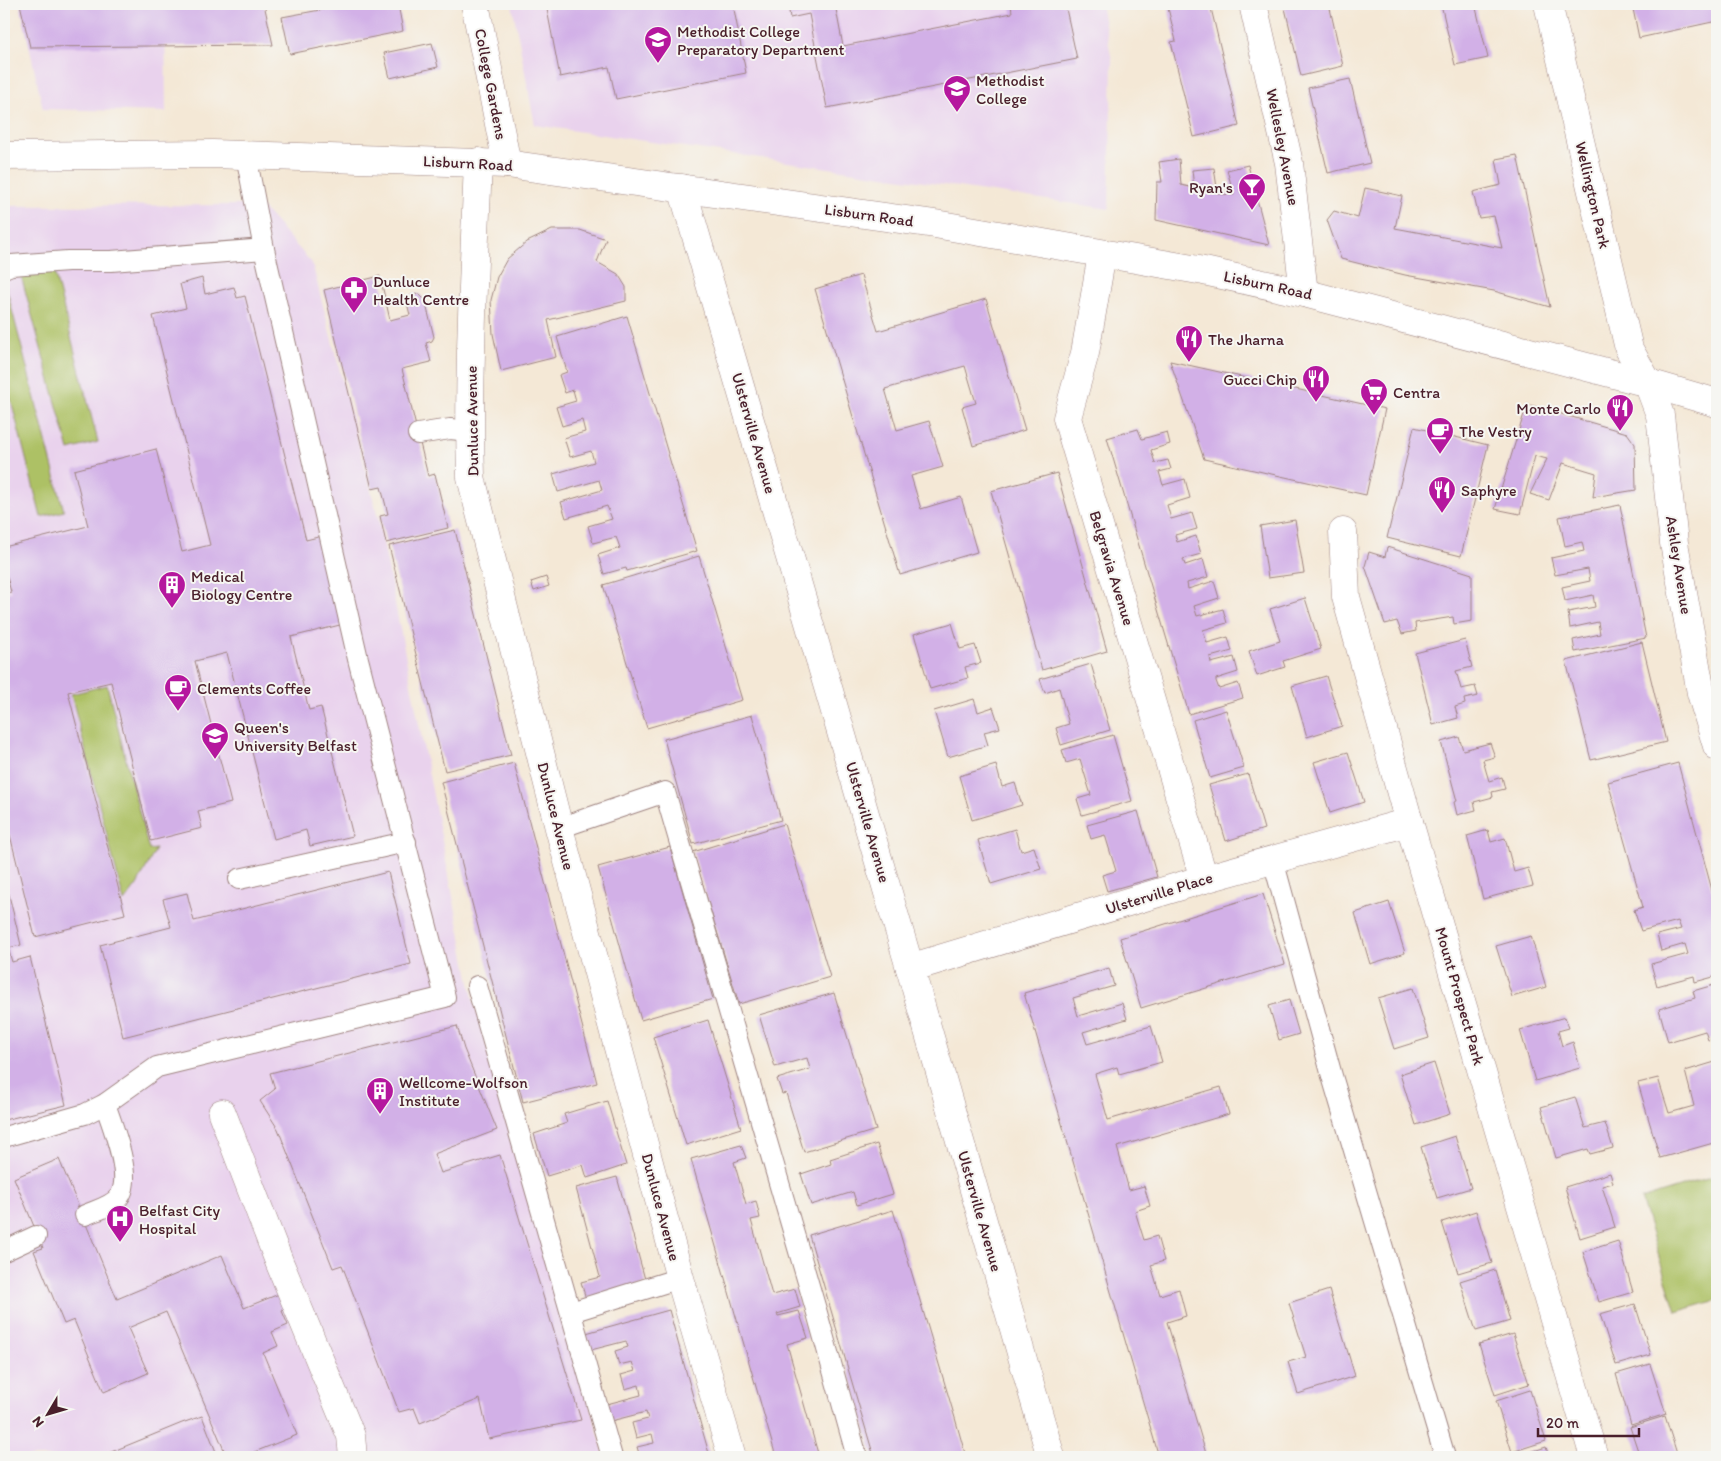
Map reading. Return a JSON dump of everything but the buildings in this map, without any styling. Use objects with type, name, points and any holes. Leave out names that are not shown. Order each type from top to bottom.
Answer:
[{"type":"street","name":"College Gardens","points":[[475,4],[507,164]]},
{"type":"street","name":"Wellesley Avenue","points":[[1253,4],[1289,164],[1304,293]]},
{"type":"street","name":"Wellington Park","points":[[1548,4],[1629,348],[1648,383]]},
{"type":"street","name":"Lisburn Road","points":[[4,156],[246,155],[507,164],[936,224],[1204,271],[1304,293],[1648,383],[1717,404]]},
{"type":"street","name":"Dunluce Avenue","points":[[478,162],[471,311],[471,477],[559,828],[680,1278],[732,1457]]},
{"type":"street","name":"Ulsterville Avenue","points":[[682,188],[1051,1457]]},
{"type":"street","name":"Belgravia Avenue","points":[[1102,254],[1085,353],[1067,418],[1204,879]]},
{"type":"street","name":"Ashley Avenue","points":[[1648,383],[1660,415],[1674,543],[1701,693],[1717,746]]},
{"type":"street","name":"Mount Prospect Park","points":[[1343,532],[1346,597],[1409,822],[1594,1457]]},
{"type":"street","name":"Ulsterville Place","points":[[910,968],[1204,879],[1409,822]]},
{"type":"street","points":[[222,1113],[280,1264],[351,1436],[352,1457]]},
{"type":"lane","points":[[4,1137],[85,1114],[106,1104],[157,1067],[446,997],[356,650],[264,249],[246,155]]},
{"type":"lane","points":[[4,268],[11,265],[68,261],[111,261],[264,249]]},
{"type":"lane","points":[[418,434],[450,429],[470,431]]},
{"type":"lane","points":[[559,828],[664,792],[817,1312],[857,1457]]},
{"type":"lane","points":[[239,879],[406,842]]},
{"type":"lane","points":[[1273,860],[1337,1094],[1444,1457]]},
{"type":"lane","points":[[477,986],[612,1457]]},
{"type":"lane","points":[[85,1215],[111,1204],[120,1196],[124,1184],[123,1164],[106,1104]]},
{"type":"lane","points":[[4,1250],[36,1236]]},
{"type":"lane","points":[[571,1312],[680,1278]]},
{"type":"shaded area","points":[[20,4],[165,4],[166,112],[43,109]]},
{"type":"shaded area","points":[[512,4],[1101,4],[1112,61],[1109,209],[535,125]]},
{"type":"shaded area","name":"Queen's University Belfast","points":[[260,205],[312,263],[379,522],[473,998],[605,1457],[4,1457],[4,206]]},
{"type":"green space","points":[[53,267],[98,442],[69,450],[20,272]]},
{"type":"green space","points":[[4,279],[64,511],[41,517],[4,373]]},
{"type":"green space","points":[[107,685],[149,850],[156,849],[137,885],[124,902],[71,694]]},
{"type":"green space","points":[[1717,1175],[1717,1300],[1676,1312],[1641,1199]]},
{"type":"place","name":"Methodist College Preparatory Department","points":[[658,64]]},
{"type":"place","name":"Methodist College","points":[[957,113]]},
{"type":"place","name":"Ryan's","points":[[1252,211]]},
{"type":"place","name":"Dunluce Health Centre","points":[[354,314]]},
{"type":"place","name":"The Jharna","points":[[1189,363]]},
{"type":"place","name":"Gucci Chip","points":[[1316,403]]},
{"type":"place","name":"Centra","points":[[1374,416]]},
{"type":"place","name":"Monte Carlo","points":[[1620,432]]},
{"type":"place","name":"The Vestry","points":[[1440,455]]},
{"type":"place","name":"Saphyre","points":[[1442,514]]},
{"type":"place","name":"Medical Biology Centre","points":[[172,609]]},
{"type":"place","name":"Clements Coffee","points":[[178,712]]},
{"type":"place","name":"Queen's University Belfast","points":[[215,760]]},
{"type":"place","name":"Wellcome-Wolfson Institute","points":[[380,1115]]},
{"type":"place","name":"Belfast City Hospital","points":[[120,1243]]}]
